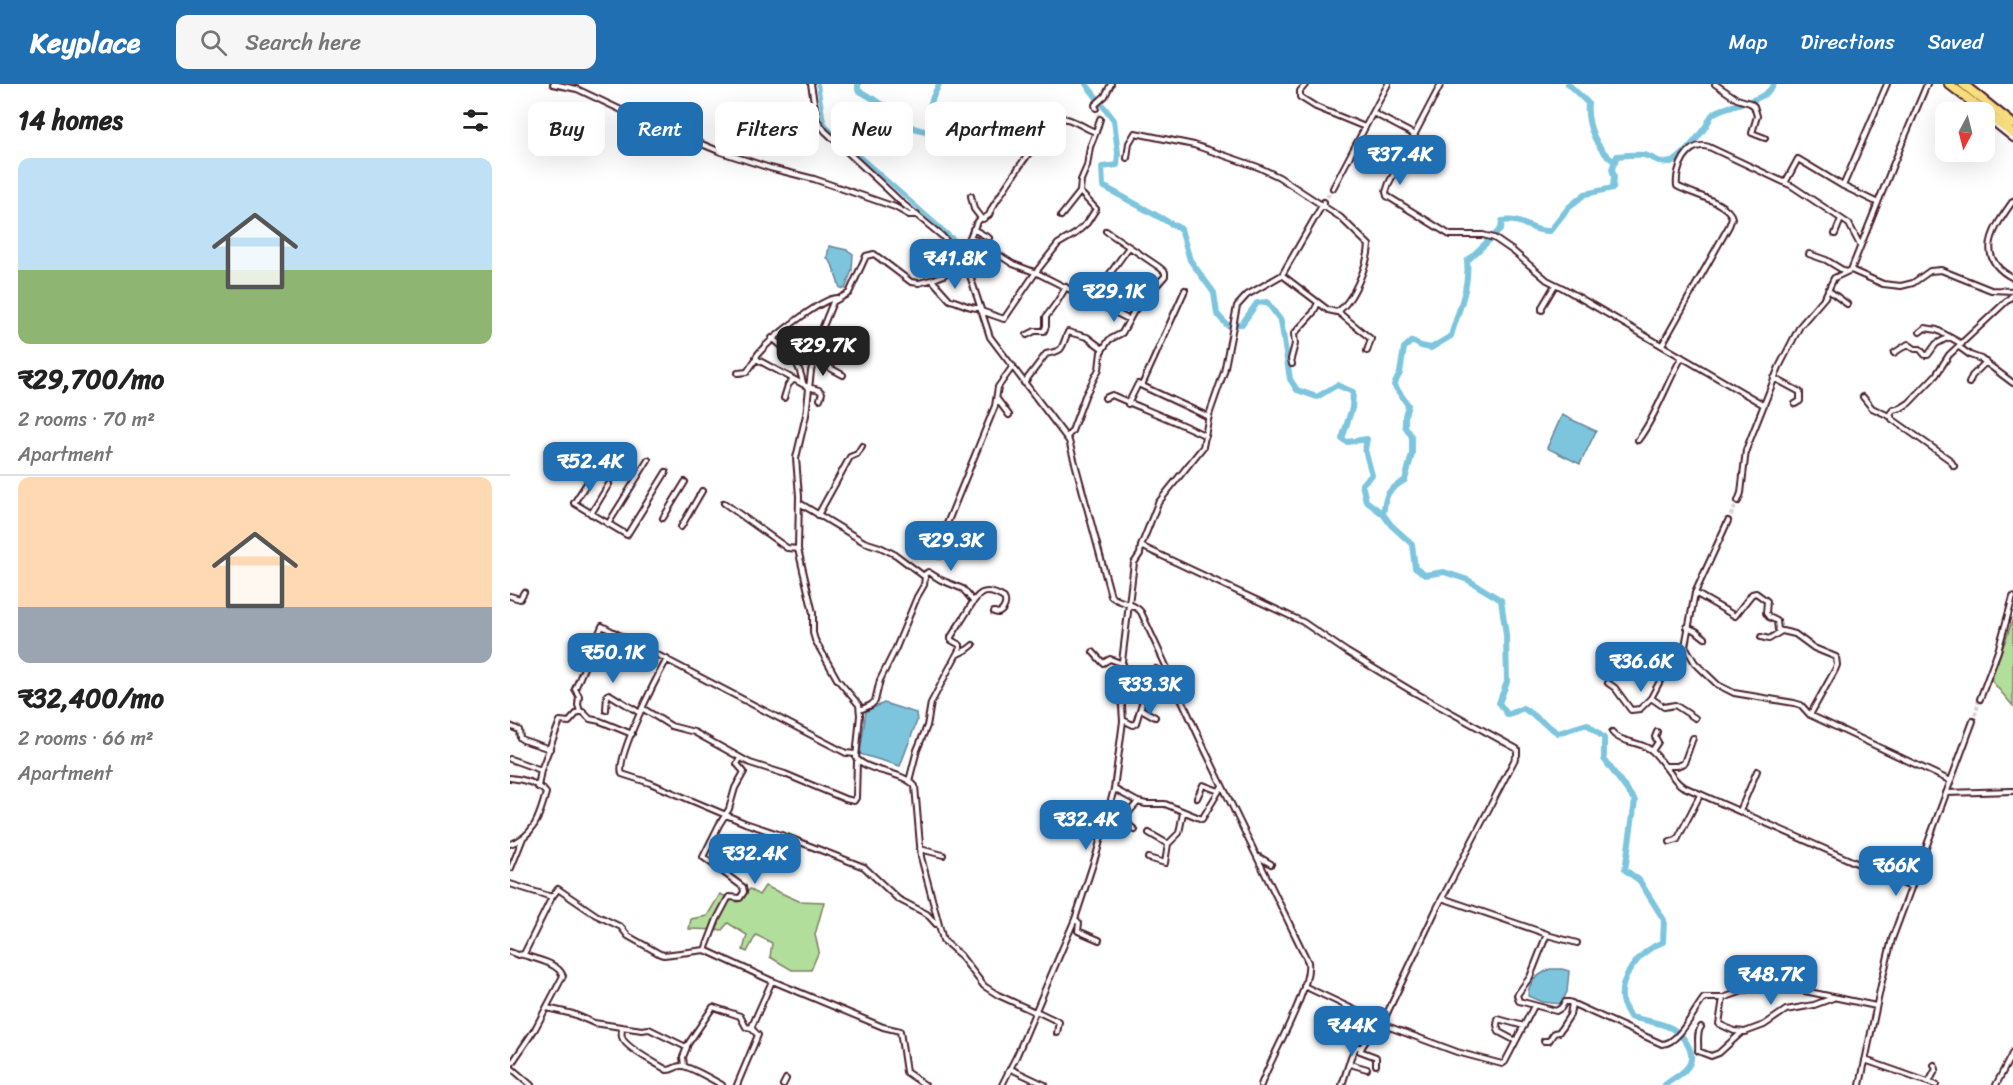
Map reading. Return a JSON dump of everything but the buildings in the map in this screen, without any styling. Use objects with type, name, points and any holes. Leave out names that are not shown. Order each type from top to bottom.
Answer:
[{"type":"highway","points":[[1949,84],[2013,134]]},
{"type":"highway","points":[[1963,84],[2013,124]]},
{"type":"street","points":[[553,84],[577,89],[634,116],[722,152],[770,168],[824,182],[895,207],[909,215],[917,215]]},
{"type":"street","points":[[812,84],[817,120],[825,131],[946,240],[956,259]]},
{"type":"street","points":[[1096,106],[1104,98],[1111,84]]},
{"type":"street","points":[[1306,84],[1299,93],[1300,97],[1316,107],[1365,127]]},
{"type":"street","points":[[1333,188],[1388,84]]},
{"type":"street","points":[[1441,84],[1389,183],[1386,195],[1450,235],[1492,237],[1555,285],[1764,405]]},
{"type":"street","points":[[1715,84],[1737,99],[1755,106],[1758,116],[1752,133],[1765,138]]},
{"type":"street","points":[[1844,186],[1887,84]]},
{"type":"street","points":[[1738,501],[1746,450],[1774,378],[1800,326],[1825,297],[1834,278],[1849,271],[1927,84]]},
{"type":"street","points":[[1944,84],[1967,102]]},
{"type":"street","points":[[1373,113],[1415,135]]},
{"type":"street","points":[[738,373],[747,372],[772,338],[824,301],[849,293],[864,260],[870,254],[911,282],[919,283],[944,275],[961,252],[973,229],[981,218],[989,215],[1034,147],[1055,120],[1061,118],[1069,120],[1096,132]]},
{"type":"street","points":[[1061,216],[1080,192],[1090,147],[1100,119]]},
{"type":"street","points":[[1995,125],[2013,139]]},
{"type":"street","points":[[1126,158],[1129,143],[1135,133],[1194,145],[1258,167],[1323,204],[1349,224],[1369,245],[1358,282],[1338,312]]},
{"type":"street","points":[[1662,345],[1732,218],[1729,210],[1677,186],[1680,166],[1685,156],[1696,147],[1705,146],[1785,183],[1851,226],[1860,246]]},
{"type":"street","points":[[1785,183],[1798,159],[1878,203]]},
{"type":"street","points":[[932,280],[950,300],[1004,319],[1060,242],[1075,234],[1095,212],[1095,207],[1080,192]]},
{"type":"street","points":[[971,196],[974,208],[981,218]]},
{"type":"street","points":[[2013,201],[1994,233],[1990,249],[1995,265],[2013,278]]},
{"type":"street","points":[[1002,1085],[1075,919],[1114,789],[1123,720],[1120,685],[1133,567],[1158,503],[1201,452],[1209,417],[1224,372],[1234,314],[1239,303],[1247,295],[1282,275],[1323,204]]},
{"type":"street","points":[[1835,234],[1842,219]]},
{"type":"street","points":[[973,229],[989,238]]},
{"type":"street","points":[[1067,437],[1072,431],[1082,403],[1099,369],[1100,354],[1103,349],[1112,337],[1122,333],[1128,319],[1166,274],[1106,231]]},
{"type":"street","points":[[970,237],[1009,262],[1066,286],[1128,319]]},
{"type":"street","points":[[1091,300],[1130,247]]},
{"type":"street","points":[[961,252],[990,337],[1067,437],[1111,596],[1141,612],[1221,788],[1308,962],[1304,986],[1261,1085]]},
{"type":"street","points":[[1809,254],[1883,284],[1901,286],[1913,283],[1930,271],[1941,270],[1991,290],[2013,293]]},
{"type":"street","points":[[1282,275],[1328,310],[1338,312],[1371,339],[1367,351]]},
{"type":"street","points":[[1542,310],[1555,285]]},
{"type":"street","points":[[1027,335],[1035,331],[1044,331],[1047,326],[1046,317],[1066,286]]},
{"type":"street","points":[[1142,386],[1185,290]]},
{"type":"street","points":[[1828,290],[1847,304]]},
{"type":"street","points":[[1890,416],[1891,411],[1905,407],[1928,384],[1945,360],[1993,316],[2013,293]]},
{"type":"street","points":[[606,710],[609,694],[671,726],[690,730],[750,763],[845,799],[854,801],[856,798],[857,760],[855,754],[859,735],[859,705],[837,679],[813,637],[813,613],[797,548],[799,504],[796,458],[806,415],[808,387],[814,357],[831,306],[837,298]]},
{"type":"street","points":[[1292,364],[1294,334],[1313,313],[1318,303]]},
{"type":"street","points":[[1920,332],[1925,328],[1933,329],[1949,337],[1970,355],[1979,357],[2013,383]]},
{"type":"street","points":[[1024,383],[1046,354],[1059,352],[1068,332],[1087,337],[1103,349]]},
{"type":"street","points":[[1894,353],[1908,344],[1928,355],[1936,344],[1949,337]]},
{"type":"street","points":[[772,338],[797,361],[803,384]]},
{"type":"street","points":[[814,357],[826,360],[830,368],[843,375]]},
{"type":"street","points":[[1638,440],[1647,428],[1682,357]]},
{"type":"street","points":[[756,358],[794,380],[821,392],[820,399]]},
{"type":"street","points":[[1969,383],[1972,376],[1986,362]]},
{"type":"street","points":[[940,556],[944,531],[990,420],[998,387],[1012,367]]},
{"type":"street","points":[[1774,378],[1800,393],[1800,401],[1794,404]]},
{"type":"street","points":[[784,398],[788,385],[794,380]]},
{"type":"street","points":[[1128,404],[1137,385],[1209,417]]},
{"type":"street","points":[[1105,398],[1112,395],[1128,404],[1145,409],[1206,436]]},
{"type":"street","points":[[1863,397],[1872,408],[1890,416],[1950,460],[1954,466]]},
{"type":"street","points":[[996,398],[1009,415]]},
{"type":"street","points":[[818,515],[850,457],[856,455],[862,446]]},
{"type":"street","points":[[608,524],[648,460]]},
{"type":"street","points":[[593,474],[574,503],[627,535],[666,472]]},
{"type":"street","points":[[663,518],[685,482]]},
{"type":"street","points":[[591,514],[609,484]]},
{"type":"street","points":[[681,527],[702,491]]},
{"type":"street","points":[[724,503],[787,548],[797,548]]},
{"type":"street","points":[[799,504],[864,542],[896,555],[924,575],[926,579],[882,675],[874,701],[868,707],[860,710]]},
{"type":"street","points":[[1728,521],[1695,593],[1685,646],[1691,659],[1718,685],[1739,695],[1801,705],[1810,715],[1951,781]]},
{"type":"street","points":[[1141,546],[1303,622],[1410,690],[1517,749],[1517,754],[1442,898],[1382,1024]]},
{"type":"street","points":[[924,575],[928,572],[960,587],[972,600]]},
{"type":"street","points":[[510,596],[520,600],[524,592]]},
{"type":"street","points":[[909,780],[932,703],[961,646],[951,640],[951,637],[972,600],[983,592],[1002,596],[1006,602],[1000,613],[994,612]]},
{"type":"street","points":[[1695,593],[1735,616],[1752,594],[1756,593],[1767,601],[1766,613],[1775,619],[1778,630],[1781,632]]},
{"type":"street","points":[[1980,699],[1998,651],[2013,597]]},
{"type":"street","points":[[632,734],[590,719],[580,711],[578,705],[579,696],[575,689],[602,626],[846,753],[855,754]]},
{"type":"street","points":[[1687,627],[1705,638]]},
{"type":"street","points":[[1761,637],[1769,639],[1781,632],[1795,634],[1814,648],[1835,655],[1837,659],[1835,670],[1810,715]]},
{"type":"street","points":[[958,654],[973,645]]},
{"type":"street","points":[[1608,683],[1615,688],[1631,710],[1640,709],[1651,698],[1667,668],[1685,646]]},
{"type":"street","points":[[1093,652],[1103,663],[1110,659],[1123,664]]},
{"type":"street","points":[[667,659],[641,711],[620,769],[622,774],[868,870],[898,899],[927,914],[938,926]]},
{"type":"street","points":[[1123,720],[1135,724],[1148,684],[1156,669]]},
{"type":"street","points":[[1651,698],[1664,706],[1674,705],[1695,718]]},
{"type":"street","points":[[1141,709],[1155,717]]},
{"type":"street","points":[[538,786],[541,770],[560,721],[569,722],[580,711]]},
{"type":"street","points":[[1860,1085],[1892,939],[1973,721]]},
{"type":"street","points":[[510,726],[519,730],[520,738],[523,740],[549,749]]},
{"type":"street","points":[[1612,732],[1616,737],[1646,747],[1666,766],[1678,784],[1911,887]]},
{"type":"street","points":[[1655,755],[1658,742],[1655,737],[1657,732]]},
{"type":"street","points":[[1666,766],[1677,766],[1684,763],[1693,738]]},
{"type":"street","points":[[705,950],[717,919],[729,897],[740,898],[744,892],[743,887],[703,858],[726,815],[735,788],[744,772],[737,764],[740,758]]},
{"type":"street","points":[[510,759],[541,770]]},
{"type":"street","points":[[857,760],[914,783],[920,849],[938,926],[945,943],[960,955],[984,986],[998,995],[1059,1022],[1057,1033]]},
{"type":"street","points":[[1740,812],[1756,771]]},
{"type":"street","points":[[510,778],[523,779],[546,791],[534,828],[523,838],[510,844]]},
{"type":"street","points":[[1197,798],[1203,785],[1221,788]]},
{"type":"street","points":[[1114,789],[1138,802],[1165,804],[1183,813],[1187,812],[1204,819],[1221,788]]},
{"type":"street","points":[[1946,793],[2013,791]]},
{"type":"street","points":[[1670,842],[1677,840],[1700,795]]},
{"type":"street","points":[[1135,830],[1127,824],[1126,820],[1138,802]]},
{"type":"street","points":[[1148,858],[1165,862],[1168,844],[1179,833],[1183,813]]},
{"type":"street","points":[[1149,833],[1168,844]]},
{"type":"street","points":[[511,868],[523,838]]},
{"type":"street","points":[[920,849],[943,855]]},
{"type":"street","points":[[1257,857],[1271,864]]},
{"type":"street","points":[[510,884],[552,897]]},
{"type":"street","points":[[523,955],[552,897],[556,890],[559,890],[596,915],[621,927],[628,936],[662,955],[705,950],[772,981],[883,1027],[900,1031],[906,1072],[925,1085]]},
{"type":"street","points":[[1442,898],[1547,935],[1577,943]]},
{"type":"street","points":[[1075,919],[1079,923],[1078,931],[1099,940]]},
{"type":"street","points":[[1547,935],[1530,977],[1516,997],[1521,1002],[1556,1011],[1565,1002],[1572,1003],[1662,1044],[1669,1043],[1682,1031],[1704,998],[1723,998],[1771,984],[1876,1006]]},
{"type":"street","points":[[510,952],[544,962],[563,973],[562,980],[547,1008],[510,1067],[531,1085]]},
{"type":"street","points":[[752,1028],[772,981]]},
{"type":"street","points":[[1304,986],[1376,1022],[1457,1052],[1500,1064],[1505,1062],[1534,1006]]},
{"type":"street","points":[[1723,998],[1719,1024],[1743,1032]]},
{"type":"street","points":[[1701,1027],[1698,1051],[1711,1056],[1719,1053],[1743,1032],[1764,1025],[1786,1010],[1814,1005],[1834,998]]},
{"type":"street","points":[[1544,1041],[1549,1041],[1554,1033],[1559,1032],[1570,1014],[1572,1003]]},
{"type":"street","points":[[685,1066],[683,1057],[687,1047],[713,1007],[740,1016],[746,1027],[752,1028],[758,1035],[737,1085]]},
{"type":"street","points":[[547,1008],[573,1014],[594,1023],[649,1029],[687,1047]]},
{"type":"street","points":[[1516,1041],[1499,1032],[1498,1019],[1524,1026]]},
{"type":"street","points":[[1376,1022],[1360,1051],[1376,1057],[1376,1065]]},
{"type":"street","points":[[622,1027],[622,1039],[633,1049],[667,1070],[685,1066],[693,1071],[702,1072],[722,1085]]},
{"type":"street","points":[[1342,1085],[1356,1047],[1362,1047]]},
{"type":"street","points":[[1996,1085],[2011,1061],[2013,1052]]},
{"type":"street","points":[[1865,1060],[1936,1085]]},
{"type":"street","points":[[1350,1064],[1367,1069]]},
{"type":"street","points":[[1929,1082],[1936,1069],[1934,1065]]},
{"type":"street","points":[[1011,1069],[1045,1085]]},
{"type":"street","points":[[783,1085],[786,1079]]},
{"type":"green space","points":[[2013,619],[2013,706],[1991,680]]},
{"type":"green space","points":[[765,886],[799,901],[824,902],[815,935],[819,951],[811,970],[792,970],[770,957],[772,943],[756,935],[747,952],[743,950],[747,935],[728,923],[722,930],[689,929],[691,919],[707,916],[720,894],[738,902],[750,889],[759,895]]},
{"type":"water","points":[[829,246],[847,250],[853,254],[852,270],[845,289],[840,288],[832,264],[827,258]]},
{"type":"water","points":[[1562,415],[1596,431],[1580,464],[1547,448]]},
{"type":"water","points":[[884,703],[916,713],[917,721],[900,766],[860,754],[866,711]]},
{"type":"water","points":[[1550,969],[1569,971],[1567,992],[1561,1004],[1542,1002],[1528,996],[1534,979]]},
{"type":"waterway","points":[[818,84],[824,122],[830,130],[957,242],[961,254]]},
{"type":"waterway","points":[[858,84],[858,90],[887,107],[898,107],[909,125],[923,131],[938,133],[941,124],[932,114],[930,105],[939,84]]},
{"type":"waterway","points":[[1086,84],[1114,120],[1117,165],[1102,167],[1103,186],[1181,229],[1190,260],[1214,293],[1217,314],[1227,325],[1242,324],[1257,303],[1267,302],[1281,321],[1290,379],[1297,390],[1317,397],[1337,385],[1353,392],[1352,408],[1342,439],[1347,442],[1367,439],[1365,450],[1372,475],[1362,484],[1366,501],[1383,514],[1391,525],[1412,544],[1415,568],[1425,575],[1444,572],[1468,580],[1501,600],[1506,635],[1507,682],[1499,703],[1508,715],[1523,708],[1558,733],[1587,724],[1604,738],[1604,759],[1635,801],[1625,870],[1639,880],[1664,920],[1663,942],[1646,952],[1632,967],[1623,985],[1623,1004],[1630,1017],[1671,1028],[1683,1038],[1691,1053],[1688,1067],[1665,1085]]},
{"type":"waterway","points":[[1568,84],[1588,103],[1589,119],[1594,136],[1602,151],[1615,162]]},
{"type":"waterway","points":[[1383,514],[1388,493],[1405,480],[1412,454],[1412,437],[1405,426],[1408,405],[1394,385],[1400,373],[1404,348],[1412,341],[1431,348],[1451,336],[1465,290],[1467,261],[1501,229],[1502,221],[1516,221],[1543,231],[1550,231],[1569,207],[1585,194],[1613,188],[1612,169],[1617,156],[1641,155],[1671,162],[1685,152],[1713,114],[1763,96],[1774,84]]},
{"type":"tunnel","points":[[1096,108],[1100,119]]},
{"type":"tunnel","points":[[1324,202],[1333,188]]},
{"type":"tunnel","points":[[1728,521],[1738,501]]},
{"type":"tunnel","points":[[1973,721],[1980,699]]}]
